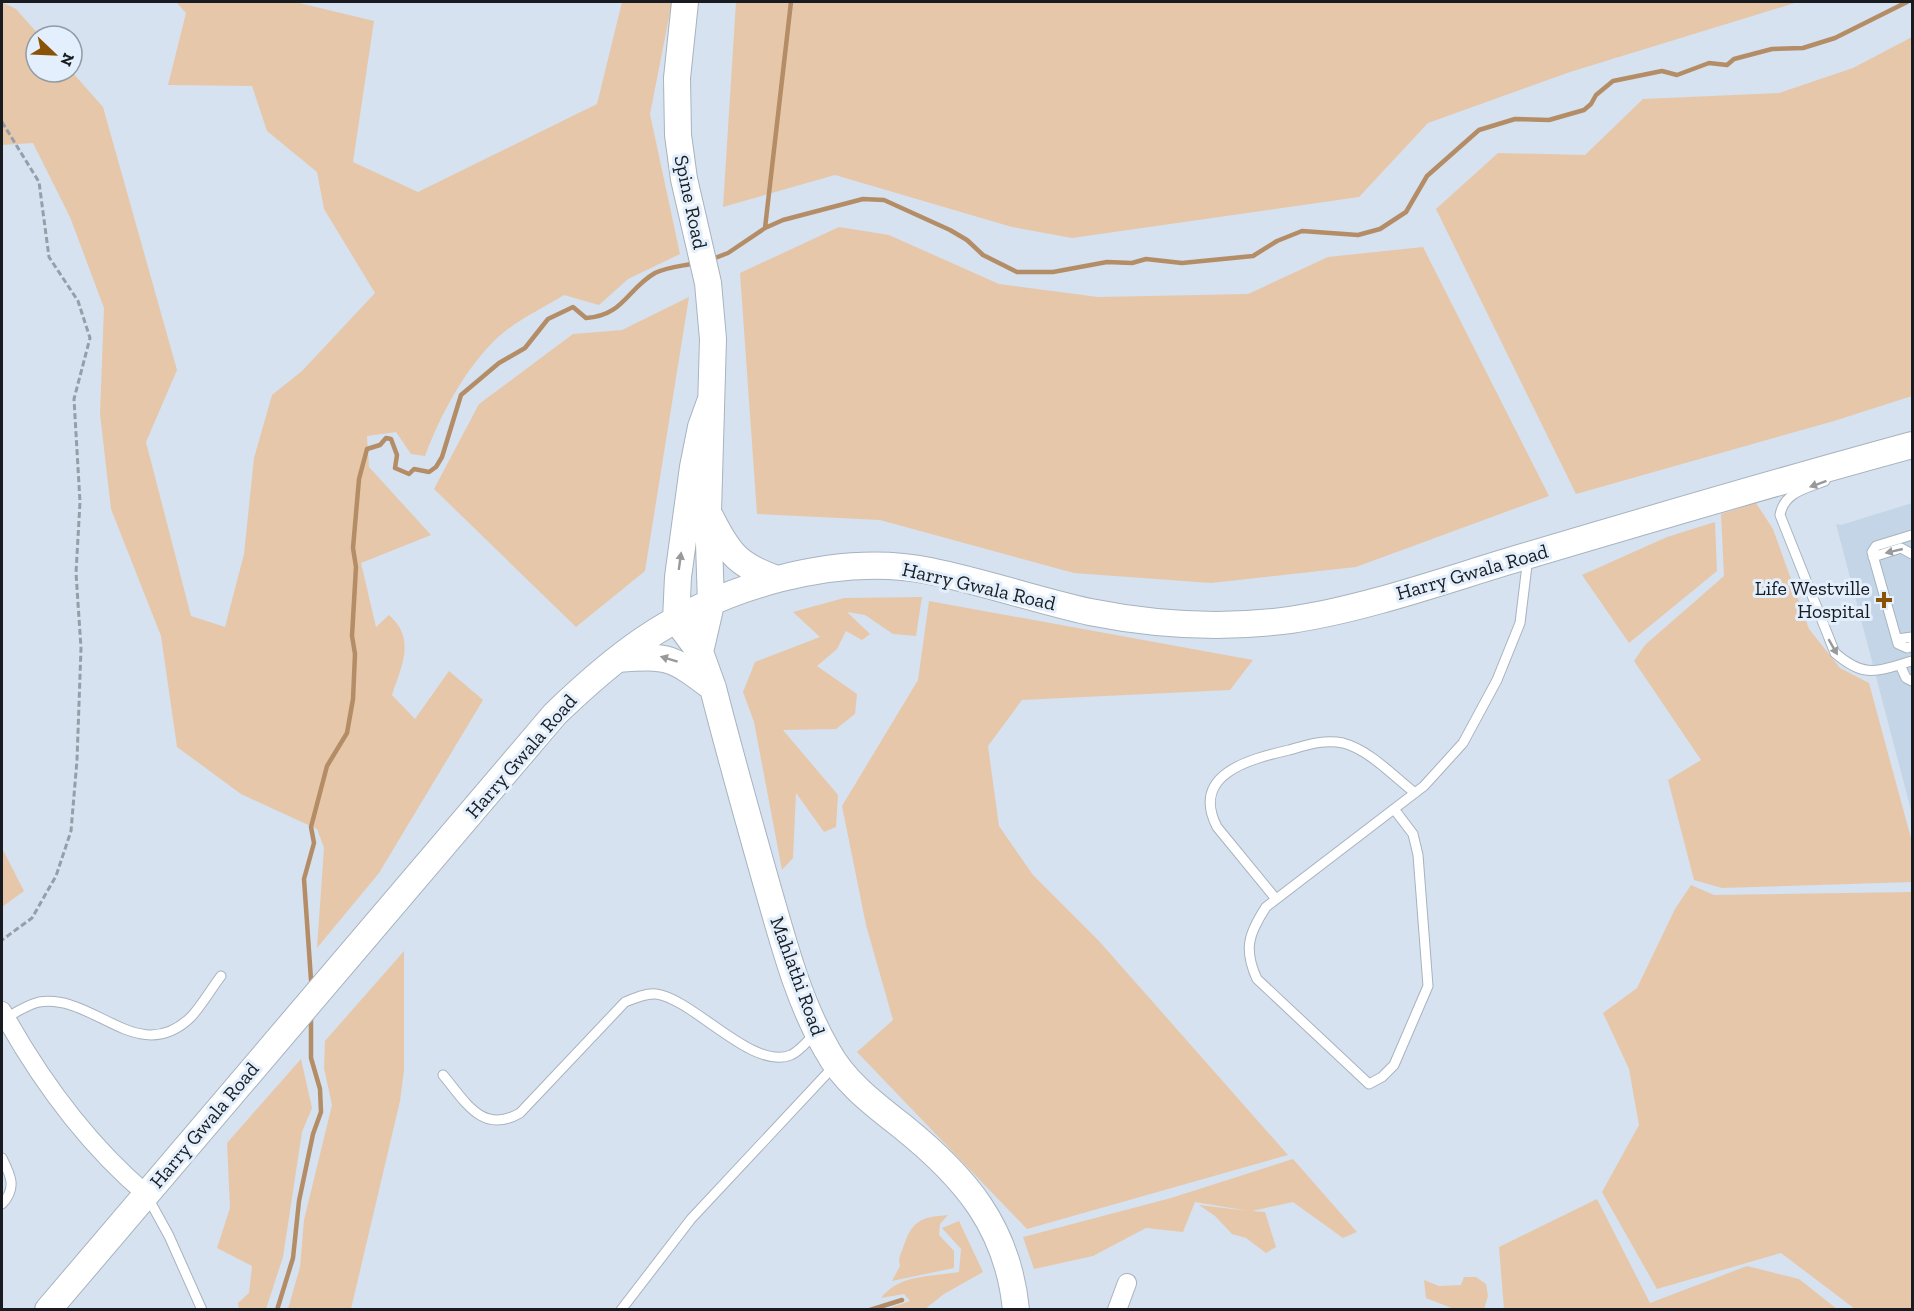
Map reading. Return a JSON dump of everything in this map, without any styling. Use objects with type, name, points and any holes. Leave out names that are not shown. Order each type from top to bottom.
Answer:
[{"type":"main road","name":"Spine Road","points":[[684,2],[677,78],[678,135],[684,179],[712,305],[708,512],[711,604]]},
{"type":"main road","name":"Spine Road","points":[[676,620],[678,577],[693,467],[701,427],[710,402]]},
{"type":"main road","name":"Harry Gwala Road","points":[[48,1310],[555,714],[616,659],[676,620],[777,579],[828,570],[876,566],[906,568],[1089,612],[1141,621],[1200,625],[1247,624],[1325,613],[1912,445]]},
{"type":"main road","points":[[708,512],[732,555],[755,572],[777,579]]},
{"type":"main road","points":[[700,652],[711,604]]},
{"type":"main road","name":"Mahlathi Road","points":[[676,620],[700,652],[713,688],[787,957],[817,1032],[836,1064],[859,1091],[945,1163],[984,1209],[1008,1262],[1016,1310]]},
{"type":"main road","points":[[616,659],[655,656],[668,658],[682,664],[713,688]]},
{"type":"street","points":[[4,1014],[47,1083],[123,1175],[146,1194]]},
{"type":"street","points":[[1117,1310],[1127,1283]]},
{"type":"lane","points":[[1850,473],[1912,450]]},
{"type":"lane","points":[[1831,479],[1798,491],[1781,506],[1780,515],[1822,625],[1835,653],[1849,665],[1864,672],[1912,662]]},
{"type":"lane","points":[[1912,535],[1876,546],[1872,552],[1897,639],[1902,647],[1912,646]]},
{"type":"lane","points":[[1873,557],[1901,548],[1912,554]]},
{"type":"lane","points":[[1394,809],[1413,834],[1418,855],[1428,986],[1402,1051],[1386,1074],[1372,1084],[1365,1081],[1257,979],[1248,960],[1252,933],[1266,907],[1414,793],[1463,743],[1497,680],[1520,623],[1528,556]]},
{"type":"lane","points":[[1897,639],[1912,637]]},
{"type":"lane","points":[[1900,665],[1906,678],[1912,681]]},
{"type":"lane","points":[[1276,899],[1217,827],[1210,814],[1210,794],[1220,779],[1249,759],[1327,741],[1346,744],[1373,759],[1414,793]]},
{"type":"lane","points":[[4,1014],[40,1002],[57,1003],[71,1006],[126,1030],[159,1035],[173,1030],[191,1017],[221,976]]},
{"type":"lane","points":[[443,1075],[482,1118],[496,1122],[507,1120],[520,1113],[625,1002],[638,996],[654,994],[681,1004],[720,1032],[758,1052],[778,1057],[791,1055],[817,1032]]},
{"type":"lane","points":[[621,1310],[691,1220],[836,1064]]},
{"type":"lane","points":[[2,1158],[12,1182],[11,1192],[2,1204]]},
{"type":"lane","points":[[146,1194],[170,1236],[202,1310]]},
{"type":"path","points":[[2,122],[39,182],[49,257],[78,302],[90,338],[74,399],[80,502],[76,573],[81,648],[71,831],[56,876],[32,918],[2,940]]},
{"type":"shaded area","points":[[2,2],[16,9],[29,24],[24,24],[24,84],[83,84],[103,107],[177,370],[146,442],[191,616],[225,627],[244,554],[254,458],[272,395],[302,371],[375,293],[324,209],[317,172],[267,131],[252,86],[168,85],[186,13],[176,2],[295,2],[374,21],[353,162],[418,192],[597,104],[622,2],[672,2],[650,114],[680,254],[628,279],[599,305],[564,295],[504,332],[485,351],[464,378],[438,424],[425,456],[411,454],[396,432],[367,436],[369,467],[431,535],[361,563],[376,627],[389,615],[402,633],[403,663],[392,695],[415,719],[449,671],[483,700],[379,873],[317,948],[324,848],[317,829],[241,794],[177,747],[161,636],[111,509],[100,414],[104,308],[70,217],[33,143],[2,145]]},
{"type":"shaded area","points":[[736,2],[1798,2],[1570,72],[1428,123],[1359,197],[1072,238],[1012,227],[835,175],[723,207]]},
{"type":"shaded area","points":[[1912,37],[1912,396],[1834,421],[1576,494],[1436,209],[1498,153],[1585,155],[1643,99],[1779,93],[1853,68]]},
{"type":"shaded area","points":[[839,227],[889,235],[999,284],[1098,297],[1248,294],[1328,257],[1423,247],[1549,496],[1356,567],[1211,583],[1074,573],[880,520],[757,514],[740,273]]},
{"type":"shaded area","points":[[689,297],[645,571],[576,627],[434,489],[479,404],[573,334],[622,330]]},
{"type":"shaded area","points":[[1756,503],[1773,529],[1809,629],[1840,668],[1869,683],[1912,842],[1912,882],[1722,888],[1694,880],[1668,780],[1701,760],[1634,661],[1645,645],[1724,576],[1721,514]]},
{"type":"shaded area","name":"Life Westville Hospital","points":[[1912,503],[1912,814],[1836,524],[1841,525]]},
{"type":"shaded area","points":[[1715,522],[1717,571],[1629,643],[1582,575],[1667,537]]},
{"type":"shaded area","points":[[922,597],[916,636],[893,634],[865,615],[847,612],[870,634],[862,640],[846,631],[837,649],[817,666],[857,694],[855,714],[836,729],[783,730],[838,795],[836,827],[824,832],[796,793],[793,858],[782,870],[754,722],[743,692],[755,662],[820,637],[793,612],[844,598]]},
{"type":"shaded area","points":[[929,601],[1253,660],[1230,690],[1022,700],[988,746],[999,826],[1033,875],[1099,941],[1288,1155],[1027,1229],[857,1052],[893,1020],[866,925],[842,806],[918,680]]},
{"type":"shaded area","points":[[2,848],[24,891],[2,907]]},
{"type":"shaded area","points":[[1691,885],[1714,895],[1912,892],[1912,1309],[1855,1309],[1781,1253],[1657,1289],[1602,1192],[1639,1125],[1629,1069],[1603,1013],[1637,988],[1675,909]]},
{"type":"shaded area","points":[[404,951],[404,1070],[400,1101],[351,1309],[288,1309],[300,1267],[304,1220],[332,1105],[324,1068],[325,1041]]},
{"type":"shaded area","points":[[301,1059],[312,1108],[302,1132],[283,1257],[266,1309],[239,1309],[238,1303],[249,1293],[252,1266],[217,1248],[230,1208],[227,1143]]},
{"type":"shaded area","points":[[1293,1159],[1357,1232],[1343,1238],[1293,1202],[1252,1211],[1265,1212],[1276,1247],[1266,1253],[1246,1238],[1232,1234],[1215,1216],[1199,1205],[1249,1211],[1195,1202],[1183,1232],[1146,1228],[1093,1256],[1034,1269],[1023,1237],[1171,1198]]},
{"type":"shaded area","points":[[1597,1199],[1650,1303],[1747,1266],[1799,1279],[1837,1309],[1504,1309],[1499,1247]]},
{"type":"shaded area","points":[[948,1215],[940,1224],[939,1235],[954,1251],[954,1268],[892,1281],[900,1266],[899,1261],[906,1239],[914,1226],[930,1217]]},
{"type":"shaded area","points":[[959,1221],[983,1272],[944,1294],[925,1309],[887,1309],[910,1301],[904,1294],[881,1298],[897,1285],[916,1278],[959,1272],[961,1249],[942,1228]]},
{"type":"shaded area","points":[[1464,1277],[1476,1277],[1486,1284],[1488,1296],[1484,1309],[1454,1309],[1426,1298],[1424,1280],[1439,1286],[1461,1285]]},
{"type":"waterway","points":[[765,228],[791,2]]},
{"type":"waterway","points":[[710,260],[728,253],[765,228],[783,220],[863,199],[884,200],[950,230],[967,240],[983,255],[1017,272],[1053,272],[1107,262],[1132,263],[1146,259],[1182,263],[1253,256],[1277,241],[1302,231],[1358,235],[1380,229],[1406,212],[1427,176],[1479,130],[1515,119],[1549,120],[1584,110],[1596,95],[1613,81],[1662,71],[1677,75],[1709,63],[1727,65],[1734,59],[1772,49],[1803,48],[1835,38],[1907,2]]},
{"type":"waterway","points":[[311,980],[304,879],[314,843],[311,827],[327,766],[347,733],[353,699],[355,654],[352,636],[356,567],[353,548],[359,479],[367,449],[380,445],[386,438],[391,439],[397,455],[395,468],[409,474],[414,469],[429,472],[436,467],[442,457],[461,395],[499,363],[525,348],[548,319],[573,307],[586,318],[598,316],[617,307],[655,273],[696,263]]},
{"type":"waterway","points":[[277,1310],[293,1258],[299,1201],[313,1134],[321,1112],[320,1089],[311,1058],[311,1019]]},
{"type":"waterway","points":[[870,1310],[902,1300]]},
{"type":"place","name":"Life Westville Hospital","points":[[1884,600]]}]
